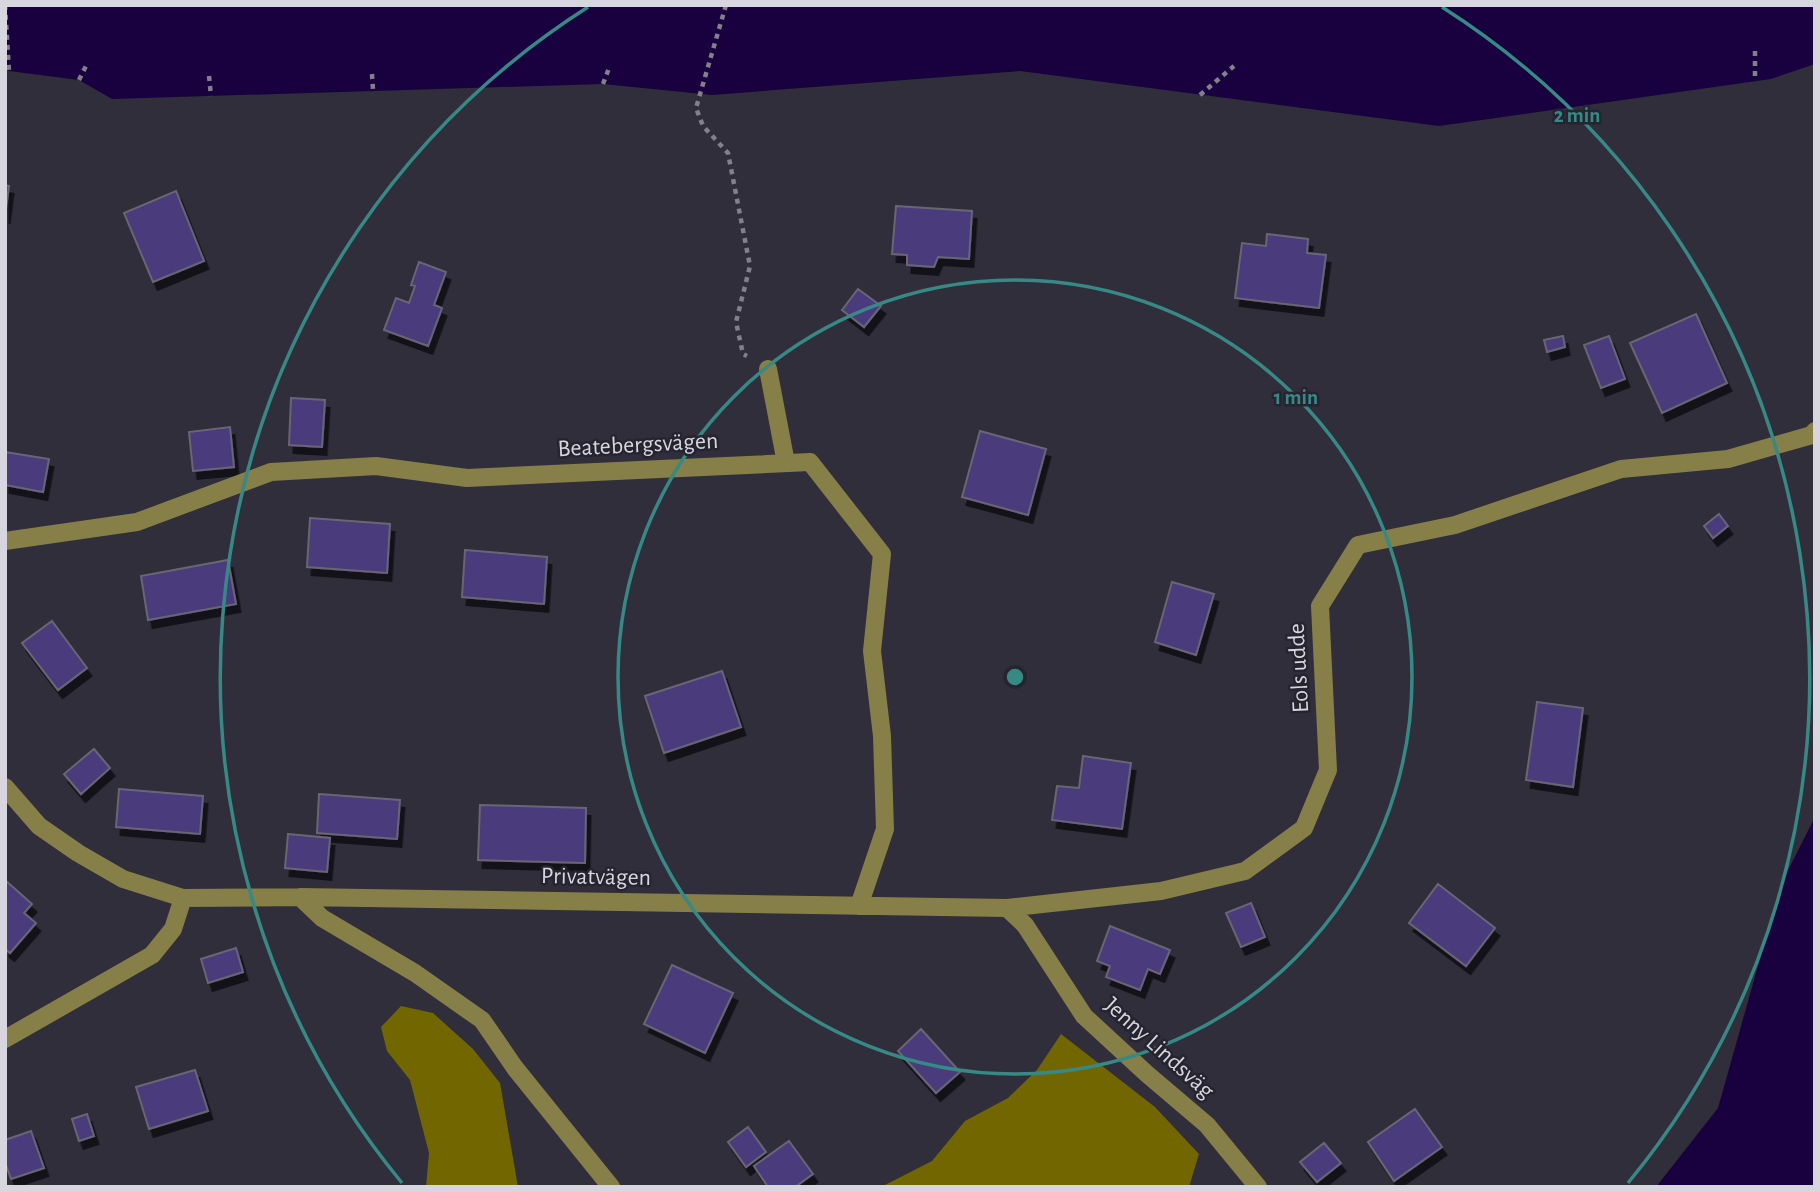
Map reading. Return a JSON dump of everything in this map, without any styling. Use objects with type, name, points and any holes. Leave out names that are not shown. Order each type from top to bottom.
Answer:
[{"type":"street","points":[[768,369],[786,463]]},
{"type":"street","name":"Eols udde","points":[[1007,908],[1161,891],[1245,871],[1304,828],[1328,770],[1320,606],[1358,545],[1455,525],[1621,469],[1728,458],[1812,435],[1815,431]]},
{"type":"street","name":"Beatebergsvägen","points":[[5,541],[137,522],[271,472],[376,466],[467,478],[810,462],[882,554],[872,651],[882,736],[885,829],[859,906]]},
{"type":"street","name":"Privatvägen","points":[[5,788],[38,826],[78,853],[123,879],[183,898],[300,897],[1007,908]]},
{"type":"street","points":[[300,897],[322,919],[415,973],[482,1020],[515,1068],[611,1187]]},
{"type":"street","points":[[5,1039],[152,954],[173,929],[183,898]]},
{"type":"street","name":"Jenny Lindsväg","points":[[1007,908],[1025,925],[1084,1016],[1208,1125],[1258,1187]]},
{"type":"path","points":[[5,5],[9,71]]},
{"type":"path","points":[[726,5],[696,108],[703,126],[728,153],[750,266],[736,322],[743,354],[768,369]]},
{"type":"path","points":[[1755,51],[1755,81]]},
{"type":"path","points":[[79,80],[88,62]]},
{"type":"path","points":[[1200,95],[1234,66]]},
{"type":"path","points":[[603,83],[609,68]]},
{"type":"path","points":[[372,74],[373,90]]},
{"type":"path","points":[[209,76],[211,96]]},
{"type":"shaded area","points":[[5,5],[1815,5],[1815,64],[1771,79],[1439,126],[1020,71],[712,95],[603,84],[112,99],[79,80],[9,71],[5,68]]},
{"type":"shaded area","points":[[1815,817],[1815,1187],[1656,1187],[1718,1108],[1781,884]]},
{"type":"shaded area","points":[[401,1006],[433,1013],[473,1049],[500,1083],[518,1187],[426,1187],[429,1153],[410,1080],[387,1051],[381,1027]]},
{"type":"shaded area","points":[[1061,1034],[1155,1107],[1199,1154],[1189,1187],[881,1187],[932,1161],[965,1121],[1008,1098],[1037,1070]]},
{"type":"building","points":[[5,185],[9,186],[5,216]]},
{"type":"building","points":[[176,191],[204,261],[153,282],[124,213]]},
{"type":"building","points":[[896,206],[972,211],[969,259],[938,257],[934,267],[907,265],[907,255],[892,254]]},
{"type":"building","points":[[1267,234],[1308,239],[1307,253],[1326,255],[1319,308],[1235,298],[1242,243],[1266,246]]},
{"type":"building","points":[[419,262],[446,272],[434,305],[442,308],[428,346],[384,330],[396,298],[409,303],[415,286],[411,285]]},
{"type":"building","points":[[858,289],[881,306],[864,327],[842,310]]},
{"type":"building","points":[[1696,314],[1727,383],[1662,413],[1630,343]]},
{"type":"building","points":[[1563,336],[1565,347],[1547,352],[1544,340]]},
{"type":"building","points":[[1609,336],[1625,379],[1601,388],[1584,345]]},
{"type":"building","points":[[291,398],[325,400],[322,447],[289,445]]},
{"type":"building","points":[[230,427],[234,467],[193,471],[189,432]]},
{"type":"building","points":[[980,431],[1046,449],[1028,515],[962,497]]},
{"type":"building","points":[[5,452],[49,459],[43,492],[5,485]]},
{"type":"building","points":[[1719,514],[1728,526],[1713,538],[1704,526]]},
{"type":"building","points":[[310,518],[390,524],[387,573],[307,567]]},
{"type":"building","points":[[465,550],[547,557],[544,604],[462,597]]},
{"type":"building","points":[[228,560],[236,604],[148,620],[141,576]]},
{"type":"building","points":[[1172,582],[1214,594],[1196,655],[1155,642]]},
{"type":"building","points":[[52,621],[87,668],[58,690],[22,643]]},
{"type":"building","points":[[722,671],[741,727],[664,753],[645,696]]},
{"type":"building","points":[[1537,702],[1583,708],[1573,787],[1526,780]]},
{"type":"building","points":[[94,749],[110,768],[81,794],[64,774]]},
{"type":"building","points":[[1083,756],[1131,763],[1122,829],[1052,820],[1057,786],[1079,788]]},
{"type":"building","points":[[119,789],[203,796],[200,834],[116,827]]},
{"type":"building","points":[[319,794],[400,800],[397,839],[317,833]]},
{"type":"building","points":[[480,805],[586,808],[585,863],[478,860]]},
{"type":"building","points":[[288,834],[330,838],[327,872],[285,868]]},
{"type":"building","points":[[5,880],[32,904],[24,913],[36,923],[10,953],[5,949]]},
{"type":"building","points":[[1438,884],[1495,928],[1466,966],[1409,923]]},
{"type":"building","points":[[1251,903],[1265,937],[1241,947],[1226,913]]},
{"type":"building","points":[[1110,926],[1170,950],[1160,974],[1148,969],[1140,990],[1106,977],[1110,966],[1097,961]]},
{"type":"building","points":[[236,948],[243,972],[208,983],[201,959]]},
{"type":"building","points":[[672,965],[733,993],[705,1053],[644,1024]]},
{"type":"building","points":[[921,1029],[960,1072],[936,1093],[898,1051]]},
{"type":"building","points":[[195,1070],[208,1111],[149,1129],[136,1087]]},
{"type":"building","points":[[1415,1109],[1442,1147],[1394,1181],[1368,1142]]},
{"type":"building","points":[[87,1114],[94,1136],[79,1141],[72,1119]]},
{"type":"building","points":[[748,1127],[766,1152],[746,1167],[728,1142]]},
{"type":"building","points":[[31,1131],[44,1168],[11,1179],[5,1162],[5,1140]]},
{"type":"building","points":[[789,1141],[813,1174],[795,1187],[768,1187],[754,1166]]},
{"type":"building","points":[[1324,1143],[1341,1163],[1317,1182],[1300,1162]]}]
